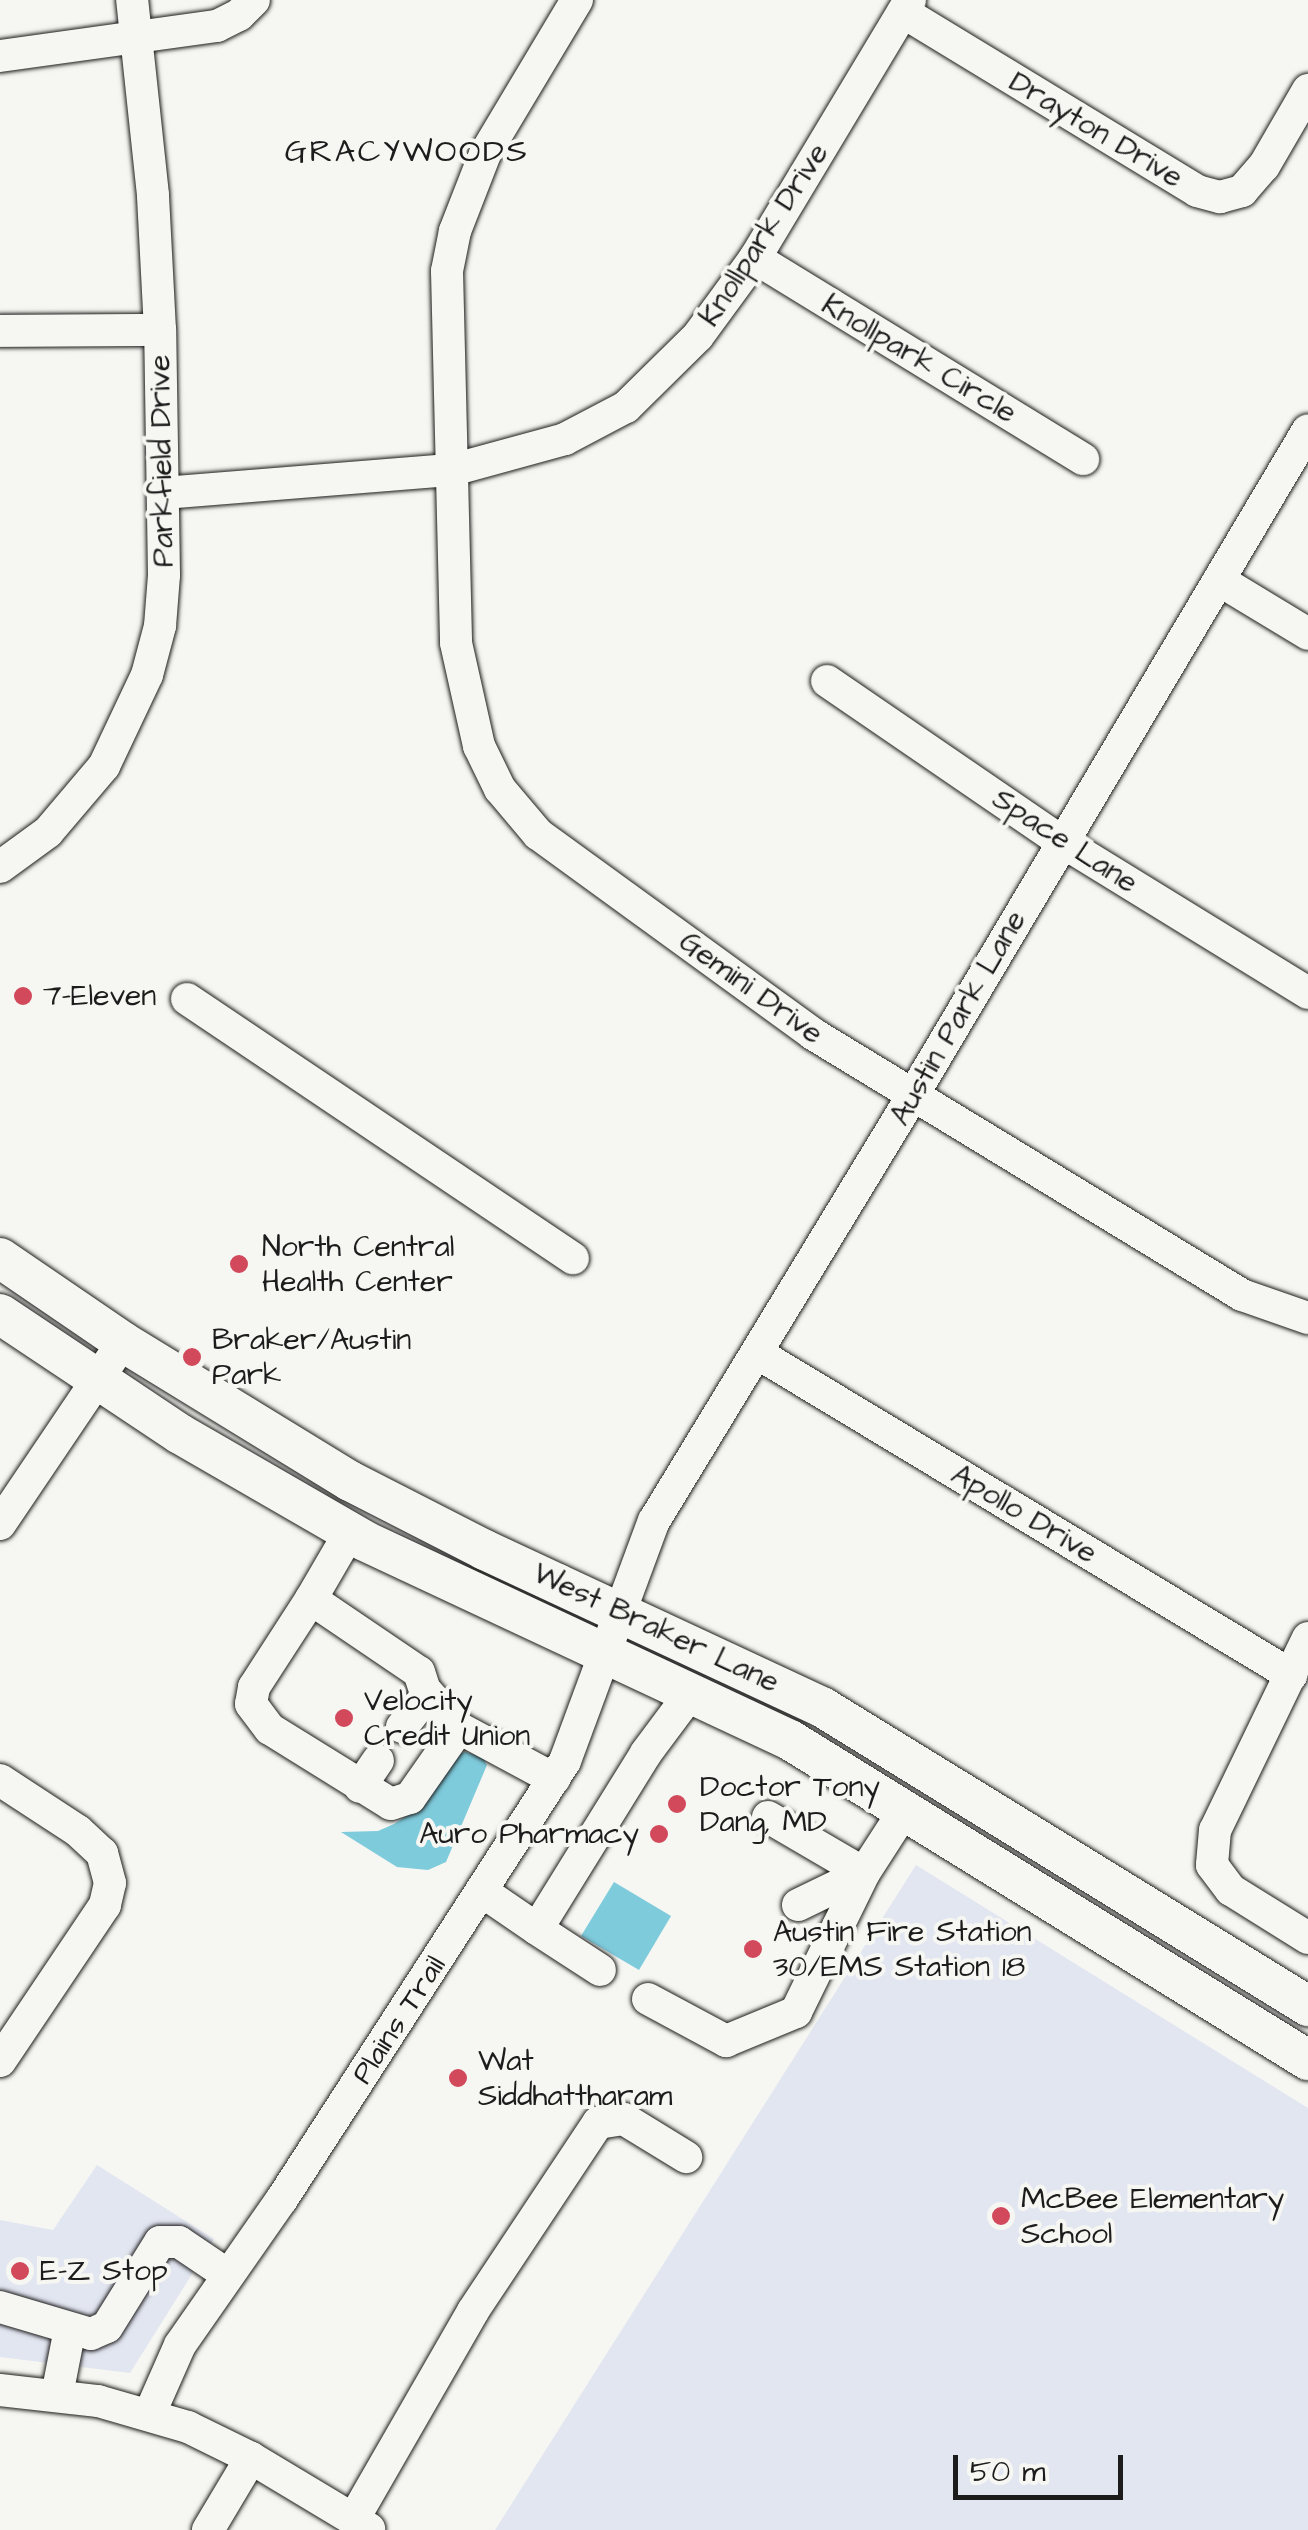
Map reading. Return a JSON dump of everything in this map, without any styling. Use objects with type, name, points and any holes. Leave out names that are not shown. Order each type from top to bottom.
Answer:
[{"type":"main road","name":"West Braker Lane","points":[[0,1258],[123,1342],[350,1481],[620,1612],[758,1673],[928,1771],[1308,2006]]},
{"type":"main road","name":"West Braker Lane","points":[[0,1314],[180,1434],[350,1532],[604,1656],[790,1740],[1308,2060]]},
{"type":"main road","points":[[904,1810],[928,1771]]},
{"type":"street","name":"Parkfield Drive","points":[[0,866],[48,832],[104,766],[147,675],[160,626],[164,493],[160,330],[153,195],[132,0]]},
{"type":"street","points":[[0,56],[217,26],[239,15],[254,0]]},
{"type":"street","name":"Gemini Drive","points":[[577,0],[484,154],[454,231],[447,271],[456,643],[478,746],[500,789],[538,834],[813,1034],[1242,1295],[1308,1318]]},
{"type":"street","name":"Knollpark Drive","points":[[164,493],[452,470],[566,439],[626,407],[698,336],[755,258],[906,6]]},
{"type":"street","name":"Drayton Drive","points":[[906,6],[1196,191],[1220,197],[1242,191],[1264,166],[1308,90]]},
{"type":"street","name":"Knollpark Circle","points":[[755,258],[1083,459]]},
{"type":"street","points":[[0,331],[160,330]]},
{"type":"street","name":"Austin Park Lane","points":[[620,1612],[654,1520],[913,1096],[1061,840],[1308,430]]},
{"type":"street","points":[[1219,580],[1308,634]]},
{"type":"street","name":"Space Lane","points":[[827,681],[1061,840],[1308,994]]},
{"type":"street","points":[[186,998],[573,1258]]},
{"type":"street","points":[[0,1524],[123,1342]]},
{"type":"street","name":"Apollo Drive","points":[[757,1353],[1291,1674]]},
{"type":"street","points":[[350,1532],[254,1687],[251,1704],[270,1728],[369,1774],[379,1799],[404,1802],[459,1728]]},
{"type":"street","points":[[311,1599],[419,1672],[428,1694],[459,1728],[554,1779]]},
{"type":"street","name":"Plains Trail","points":[[150,2413],[180,2346],[554,1779],[584,1714],[620,1612]]},
{"type":"street","points":[[1308,1638],[1215,1830],[1212,1865],[1231,1890],[1308,1938]]},
{"type":"street","points":[[402,1726],[428,1694]]},
{"type":"street","points":[[537,1929],[646,1753],[690,1694]]},
{"type":"street","points":[[0,1780],[78,1831],[102,1853],[110,1883],[105,1905],[0,2061]]},
{"type":"street","points":[[648,1999],[726,2042],[796,2012],[864,1872],[904,1810]]},
{"type":"street","points":[[768,1817],[864,1872]]},
{"type":"street","points":[[798,1906],[864,1872]]},
{"type":"street","points":[[483,1892],[600,1970]]},
{"type":"street","points":[[0,2390],[57,2394],[150,2413],[252,2458],[361,2525],[473,2312],[598,2123],[624,2119],[686,2157]]},
{"type":"street","points":[[0,2307],[91,2334],[107,2327],[160,2242],[179,2242],[228,2275]]},
{"type":"street","points":[[57,2394],[70,2329]]},
{"type":"street","points":[[208,2530],[252,2458]]},
{"type":"shaded area","name":"McBee Elementary School","points":[[916,1865],[1308,2108],[1308,2530],[495,2530]]},
{"type":"shaded area","points":[[97,2165],[214,2239],[130,2373],[0,2357],[0,2220],[53,2230]]},
{"type":"water","points":[[466,1752],[483,1758],[487,1765],[446,1862],[428,1870],[397,1867],[341,1832],[378,1831],[394,1824],[408,1815],[456,1754]]},
{"type":"water","points":[[614,1882],[671,1916],[639,1970],[581,1936]]},
{"type":"place","name":"7-Eleven","points":[[23,996]]},
{"type":"place","name":"North Central Health Center","points":[[239,1264]]},
{"type":"place","name":"Braker/Austin Park","points":[[192,1357]]},
{"type":"place","name":"Velocity Credit Union","points":[[344,1718]]},
{"type":"place","name":"Doctor Tony Dang, MD","points":[[677,1804]]},
{"type":"place","name":"Auro Pharmacy","points":[[659,1834]]},
{"type":"place","name":"Austin Fire Station 30/EMS Station 18","points":[[753,1949]]},
{"type":"place","name":"Wat Siddhattharam","points":[[458,2078]]},
{"type":"place","name":"McBee Elementary School","points":[[1001,2216]]},
{"type":"place","name":"E-Z Stop","points":[[20,2271]]},
{"type":"district","name":"GRACYWOODS","points":[[407,152]]}]
